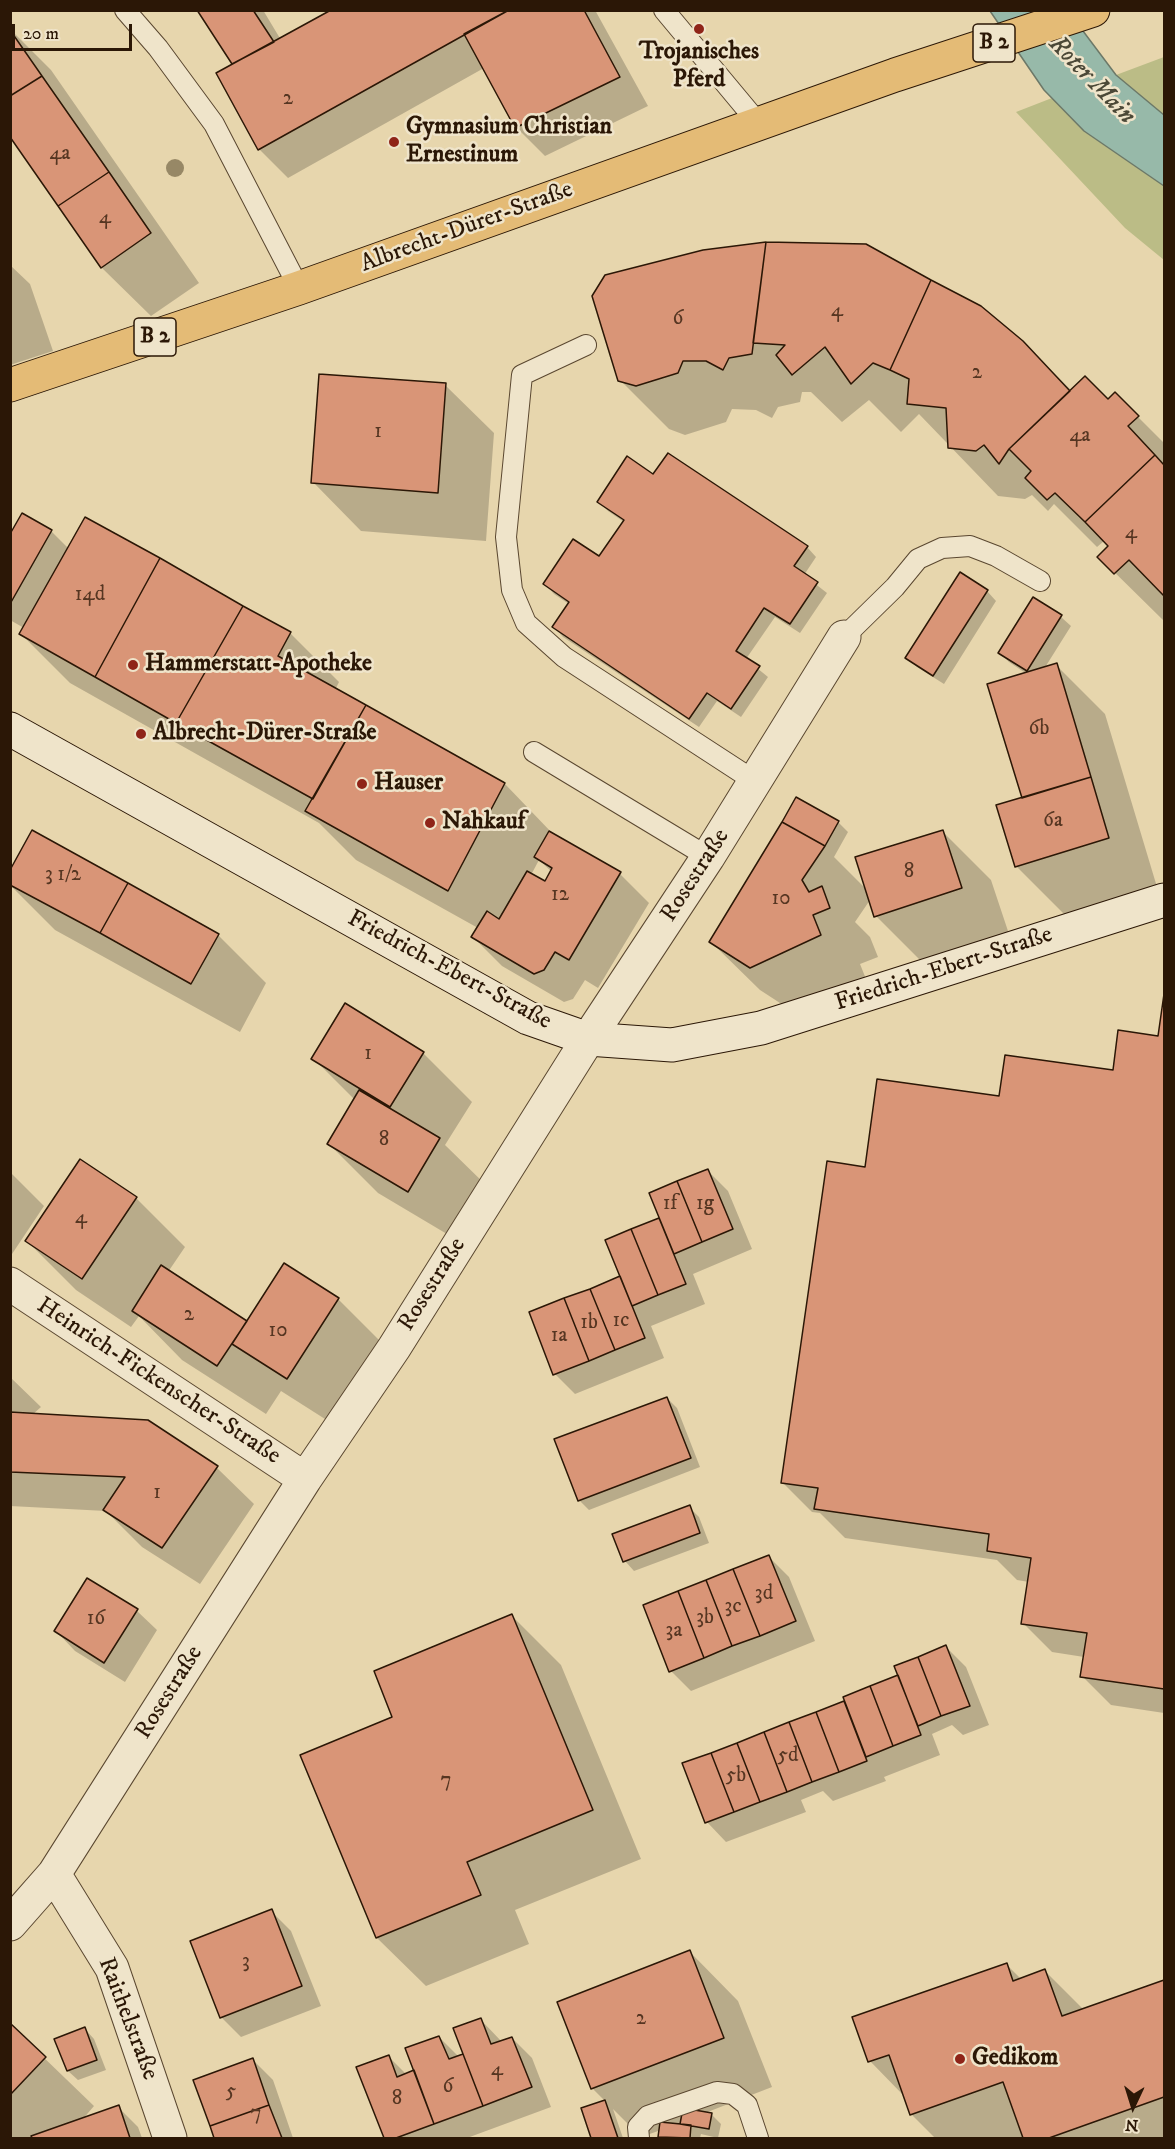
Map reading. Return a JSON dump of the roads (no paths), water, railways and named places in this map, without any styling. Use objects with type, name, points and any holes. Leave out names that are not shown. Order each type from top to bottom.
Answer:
[{"type":"main road","name":"Albrecht-Dürer-Straße","points":[[10,386],[299,288],[896,75],[1093,10]]},
{"type":"street","name":"Rosestraße","points":[[14,1912],[54,1874],[306,1479],[394,1348],[588,1039],[756,782],[844,637]]},
{"type":"street","name":"Friedrich-Ebert-Straße","points":[[10,729],[518,1012],[588,1039],[672,1044],[761,1028],[1164,900]]},
{"type":"street","name":"Heinrich-Fickenscher-Straße","points":[[10,1284],[306,1479]]},
{"type":"street","name":"Raithelstraße","points":[[54,1874],[112,1968],[170,2139]]},
{"type":"lane","points":[[125,10],[158,48],[214,124],[299,288]]},
{"type":"lane","points":[[664,10],[759,124]]},
{"type":"lane","points":[[586,345],[522,375],[506,537],[512,590],[526,623],[564,657],[756,782]]},
{"type":"lane","points":[[844,637],[895,587],[918,560],[942,548],[970,546],[996,555],[1040,581]]},
{"type":"lane","points":[[534,752],[708,857]]},
{"type":"lane","points":[[639,2139],[638,2127],[648,2116],[717,2092],[733,2094],[747,2105],[758,2139]]},
{"type":"water","name":"Roter Main","points":[[990,11],[1068,11],[1116,75],[1164,115],[1164,186],[1084,131],[1044,90]]},
{"type":"place","name":"Trojanisches Pferd","points":[[699,29]]},
{"type":"place","name":"Gymnasium Christian Ernestinum","points":[[394,142]]},
{"type":"place","name":"Hammerstatt-Apotheke","points":[[133,665]]},
{"type":"place","name":"Albrecht-Dürer-Straße","points":[[141,734]]},
{"type":"place","name":"Hauser","points":[[362,784]]},
{"type":"place","name":"Nahkauf","points":[[430,823]]},
{"type":"place","name":"Gedikom","points":[[960,2059]]}]
